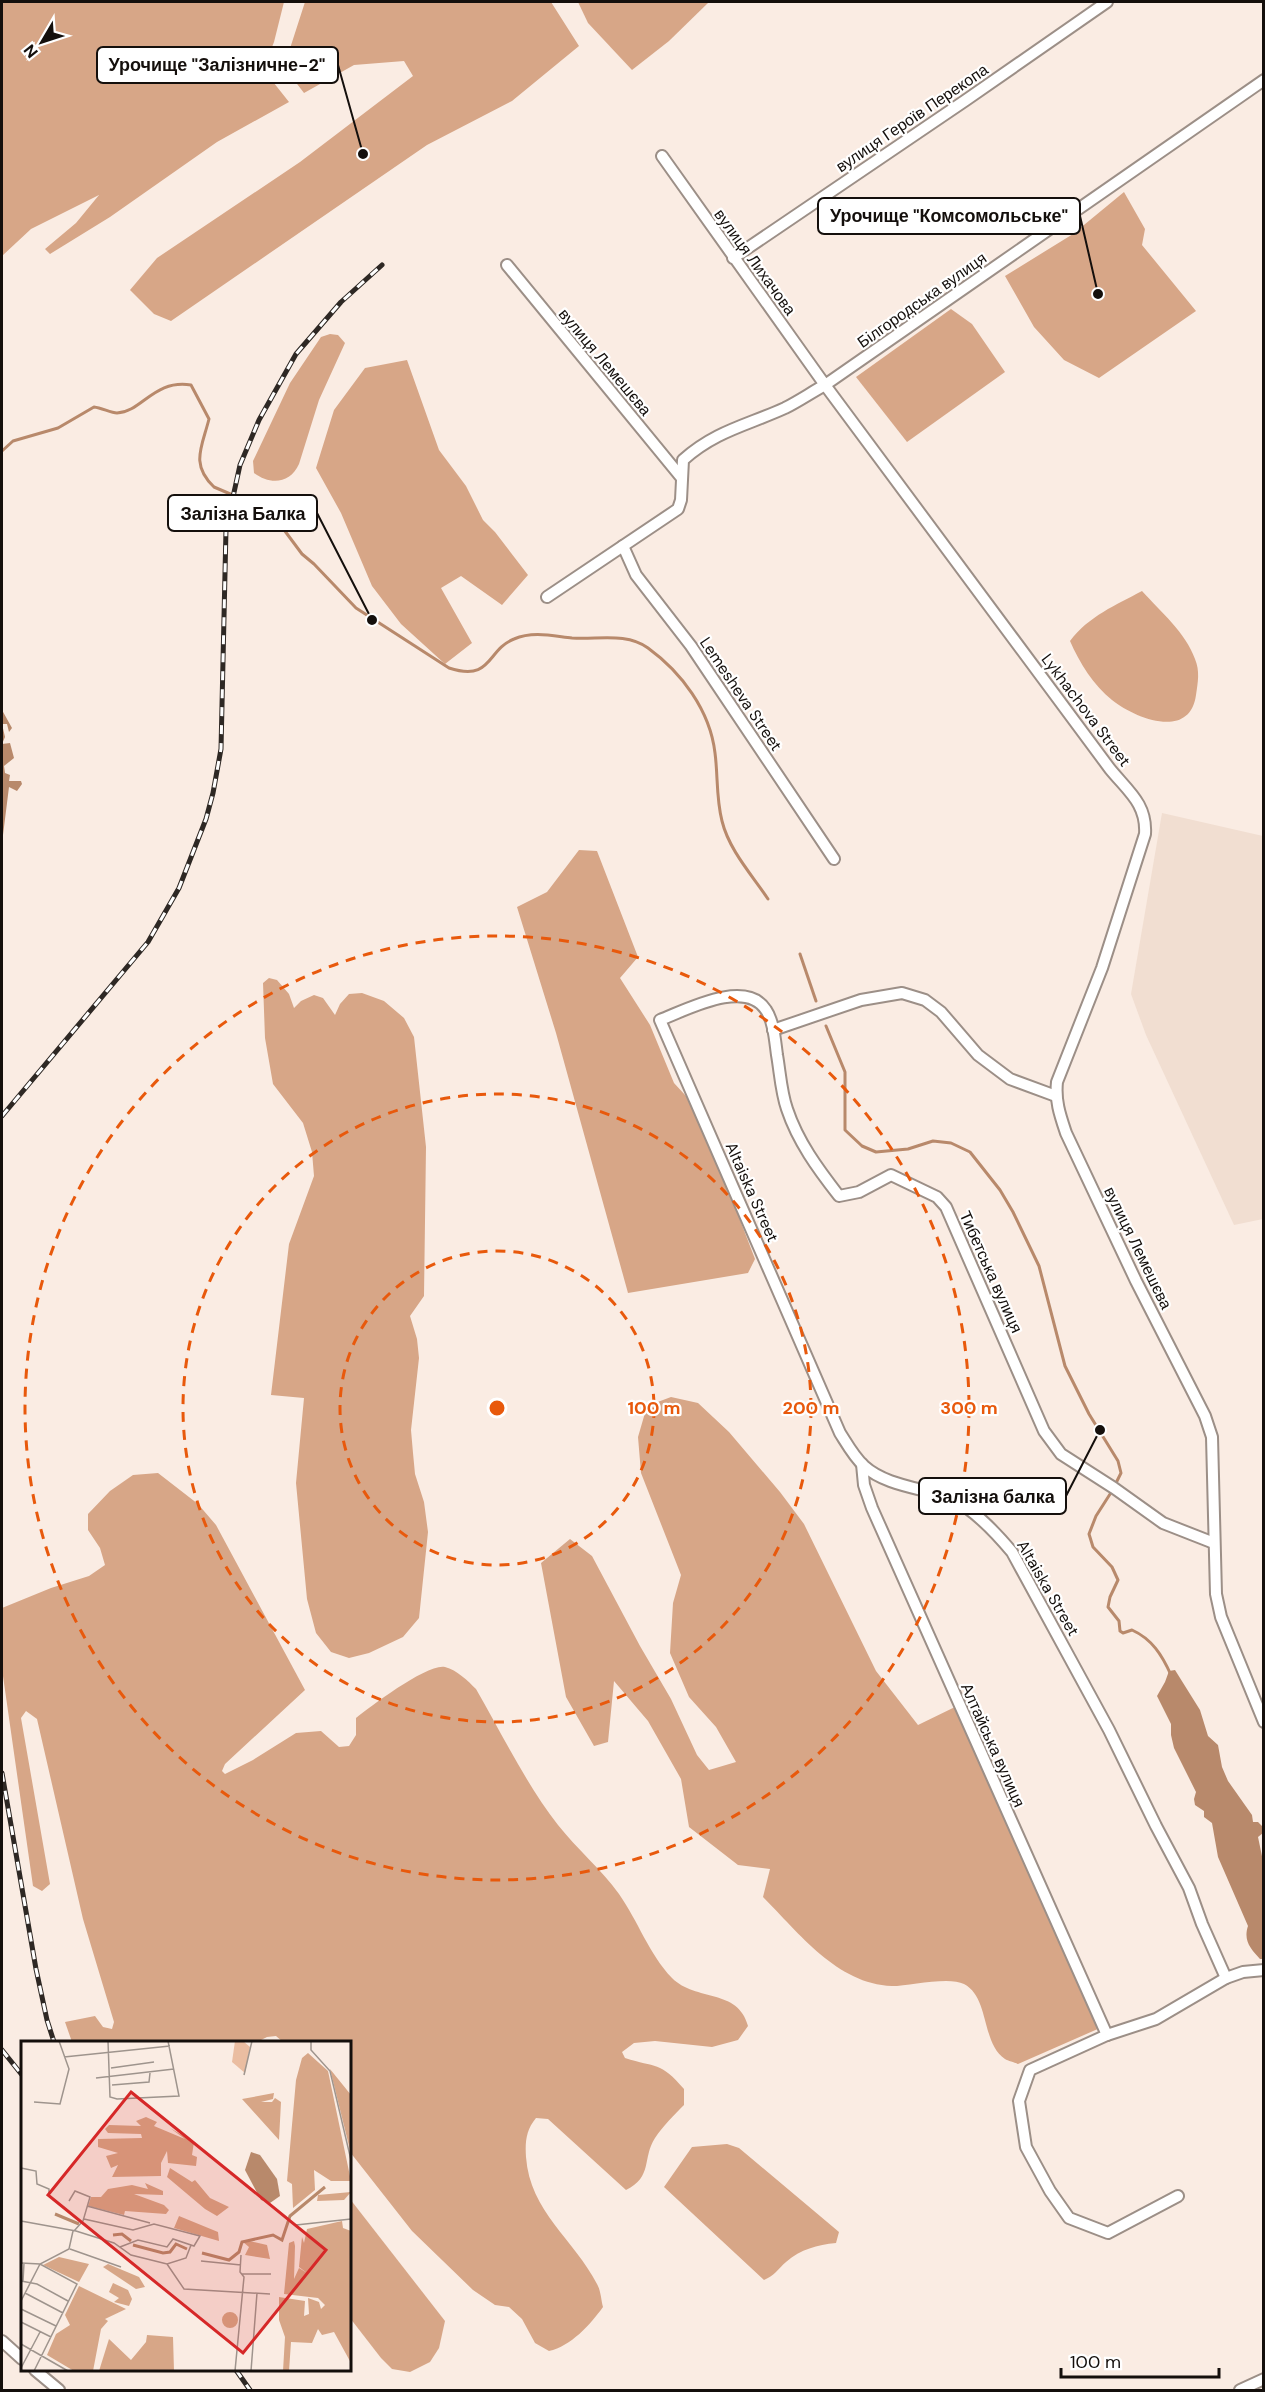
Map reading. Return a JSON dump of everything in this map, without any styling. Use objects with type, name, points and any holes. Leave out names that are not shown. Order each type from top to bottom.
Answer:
[{"type":"street","name":"вулиця Героїв Перекопа","points":[[733,258],[1107,2]]},
{"type":"street","name":"Білгородська вулиця","points":[[681,473],[683,460],[714,437],[786,407],[825,385],[1263,80]]},
{"type":"street","name":"вулиця Лихачова","points":[[662,156],[825,385]]},
{"type":"street","name":"вулиця Лемешєва","points":[[507,266],[681,473]]},
{"type":"street","name":"Lykhachova Street","points":[[825,385],[1110,769],[1140,805],[1146,818],[1145,834],[1124,901],[1102,968],[1058,1082],[1056,1096]]},
{"type":"street","points":[[547,597],[678,509],[681,500],[681,473]]},
{"type":"street","name":"Lemesheva Street","points":[[623,546],[636,575],[691,646],[834,859]]},
{"type":"street","points":[[773,1030],[861,1000],[902,993],[925,1000],[941,1012],[978,1055],[1010,1079],[1056,1096]]},
{"type":"street","name":"Тибетська вулиця","points":[[660,1020],[717,998],[749,997],[760,1002],[767,1012],[773,1030],[787,1109],[807,1154],[839,1196],[859,1192],[891,1175],[937,1197],[946,1207],[1044,1431],[1061,1454],[1163,1523],[1214,1544]]},
{"type":"street","name":"Altaiska Street","points":[[660,1020],[840,1433],[850,1450],[862,1464],[878,1475],[952,1499],[991,1527],[1012,1552],[1067,1650],[1185,1879],[1226,1978]]},
{"type":"street","name":"вулиця Лемешєва","points":[[1056,1096],[1066,1133],[1136,1281],[1209,1426],[1212,1437],[1216,1594],[1221,1617],[1263,1722]]},
{"type":"street","name":"Алтайська вулиця","points":[[862,1464],[864,1485],[872,1508],[1107,2035]]},
{"type":"street","points":[[1178,2196],[1108,2233],[1069,2218],[1050,2191],[1026,2147],[1018,2101],[1030,2070],[1107,2035],[1156,2019],[1226,1978],[1243,1972],[1263,1970]]},
{"type":"street","points":[[2,2341],[21,2358]]},
{"type":"street","points":[[36,2371],[59,2391]]},
{"type":"street","points":[[1240,2391],[1263,2379]]},
{"type":"shaded area","points":[[2,2],[284,2],[274,42],[264,67],[266,73],[289,102],[217,142],[110,217],[50,254],[45,249],[76,223],[99,195],[31,229],[2,256]]},
{"type":"shaded area","points":[[305,2],[551,2],[579,46],[512,101],[427,145],[171,321],[154,314],[130,290],[157,258],[300,162],[413,76],[404,61],[354,65],[304,93],[284,67]]},
{"type":"shaded area","points":[[578,2],[709,2],[669,41],[632,70],[588,23]]},
{"type":"shaded area","points":[[1124,192],[1145,229],[1142,245],[1196,311],[1099,378],[1064,360],[1034,327],[1005,276],[1073,234]]},
{"type":"shaded area","points":[[951,309],[972,324],[1005,372],[907,442],[856,377]]},
{"type":"shaded area","points":[[330,334],[338,335],[345,343],[319,400],[299,464],[295,471],[285,479],[273,481],[260,477],[254,473],[253,461],[290,383],[321,337]]},
{"type":"shaded area","points":[[407,360],[439,450],[466,486],[483,520],[528,575],[502,605],[461,576],[441,588],[472,643],[445,664],[401,624],[372,586],[341,513],[316,468],[334,410],[365,368]]},
{"type":"shaded area","points":[[1142,591],[1179,631],[1197,663],[1198,681],[1192,709],[1184,717],[1173,721],[1148,719],[1134,714],[1112,700],[1088,673],[1070,641],[1094,618]]},
{"type":"shaded area","points":[[2,710],[12,728],[9,732],[7,724],[2,724]]},
{"type":"shaded area","points":[[2,724],[5,737],[2,744]]},
{"type":"shaded area","points":[[10,743],[14,758],[4,766],[5,773],[10,775],[9,781],[21,781],[22,784],[17,791],[9,787],[2,843],[2,744]]},
{"type":"shaded area","points":[[1162,813],[1263,836],[1263,1219],[1234,1225],[1146,1035],[1131,994]]},
{"type":"shaded area","points":[[579,850],[597,851],[638,957],[620,978],[650,1025],[674,1083],[697,1108],[755,1259],[748,1273],[628,1293],[556,1033],[517,907],[547,892]]},
{"type":"shaded area","points":[[269,978],[277,980],[289,994],[294,1008],[301,1001],[314,995],[323,998],[335,1015],[340,1004],[349,994],[362,993],[384,1001],[404,1018],[414,1037],[426,1147],[424,1296],[410,1316],[417,1339],[419,1358],[411,1430],[415,1474],[424,1502],[428,1532],[419,1618],[403,1637],[369,1653],[349,1658],[331,1652],[316,1633],[307,1599],[296,1483],[304,1398],[271,1395],[289,1244],[314,1176],[312,1152],[303,1123],[273,1084],[265,1038],[263,983]]},
{"type":"shaded area","points":[[671,1397],[698,1403],[729,1432],[780,1492],[804,1524],[876,1671],[918,1725],[957,1706],[1100,2028],[1018,2064],[1005,2059],[997,2052],[978,1999],[964,1984],[939,1981],[892,1986],[872,1983],[854,1976],[820,1954],[763,1897],[770,1869],[738,1865],[689,1827],[681,1779],[648,1721],[614,1681],[608,1742],[594,1746],[566,1697],[541,1563],[570,1539],[592,1556],[671,1699],[697,1755],[709,1770],[736,1762],[716,1727],[689,1697],[670,1653],[673,1603],[681,1575],[641,1473],[638,1437],[647,1406]]},
{"type":"shaded area","points":[[158,1473],[198,1504],[216,1525],[305,1690],[225,1764],[222,1771],[225,1774],[253,1760],[296,1733],[321,1731],[339,1747],[349,1746],[356,1735],[356,1718],[363,1712],[413,1678],[437,1668],[449,1668],[476,1689],[546,1809],[565,1834],[619,1894],[664,1969],[682,1985],[726,2000],[743,2014],[748,2026],[738,2040],[712,2047],[655,2041],[634,2043],[622,2052],[625,2058],[663,2070],[684,2089],[684,2105],[655,2138],[640,2179],[626,2190],[548,2119],[536,2118],[530,2127],[526,2141],[526,2157],[529,2176],[536,2194],[554,2224],[588,2268],[598,2287],[603,2307],[579,2334],[565,2345],[549,2351],[535,2343],[522,2319],[509,2307],[495,2305],[473,2290],[412,2231],[351,2153],[351,2041],[282,2041],[276,2036],[259,2041],[72,2041],[65,2022],[95,2016],[103,2027],[112,2029],[114,2022],[83,1919],[37,1719],[26,1711],[21,1718],[50,1884],[42,1891],[33,1886],[2,1669],[2,1608],[51,1588],[89,1576],[105,1565],[100,1548],[88,1530],[88,1514],[110,1491],[133,1475]]},
{"type":"shaded area","points":[[1175,1670],[1200,1710],[1208,1736],[1218,1745],[1222,1767],[1228,1781],[1252,1815],[1253,1822],[1258,1822],[1263,1827],[1263,1833],[1258,1837],[1263,1861],[1263,1959],[1260,1959],[1249,1944],[1246,1936],[1248,1926],[1218,1857],[1212,1823],[1204,1817],[1204,1811],[1195,1805],[1196,1792],[1174,1748],[1171,1724],[1157,1696],[1169,1671]]},
{"type":"shaded area","points":[[727,2144],[739,2148],[839,2232],[836,2243],[816,2246],[797,2254],[764,2280],[664,2187],[692,2147]]},
{"type":"shaded area","points":[[351,2200],[445,2321],[439,2348],[430,2362],[410,2372],[392,2369],[351,2319]]},
{"type":"waterway","points":[[2,451],[13,441],[58,428],[94,407],[115,413],[126,411],[167,387],[178,384],[191,385],[209,419],[201,447],[200,463],[202,471],[214,487],[270,511],[302,554],[356,608],[449,668],[463,671],[482,668],[505,644],[528,635],[621,638],[648,648],[672,668],[700,707],[712,737],[719,804],[725,832],[735,852],[768,899]]},
{"type":"waterway","points":[[800,954],[816,1001]]},
{"type":"waterway","points":[[826,1026],[845,1072],[845,1130],[862,1146],[876,1152],[908,1149],[933,1141],[951,1143],[970,1152],[1000,1190],[1039,1266],[1065,1366],[1089,1414],[1118,1461],[1121,1473],[1115,1485]]},
{"type":"waterway","points":[[1112,1491],[1096,1516],[1089,1534],[1093,1547],[1112,1567],[1118,1580],[1108,1607],[1119,1621],[1120,1631],[1123,1633],[1132,1630],[1151,1643],[1160,1654],[1171,1675]]},
{"type":"railway","points":[[2,1116],[148,942],[179,888],[206,819],[221,749],[226,529],[240,465],[259,420],[296,354],[341,302],[382,265]]},
{"type":"railway","points":[[2,1773],[36,1969],[54,2041]]},
{"type":"railway","points":[[2,2050],[21,2074]]},
{"type":"railway","points":[[237,2371],[250,2390]]},
{"type":"place","name":"Урочище \"Залізничне-2\"","points":[[363,154]]},
{"type":"place","name":"Урочище \"Комсомольське\"","points":[[1098,294]]},
{"type":"place","name":"Залізна Балка","points":[[372,620]]},
{"type":"place","name":"Залізна балка","points":[[1100,1430]]}]
